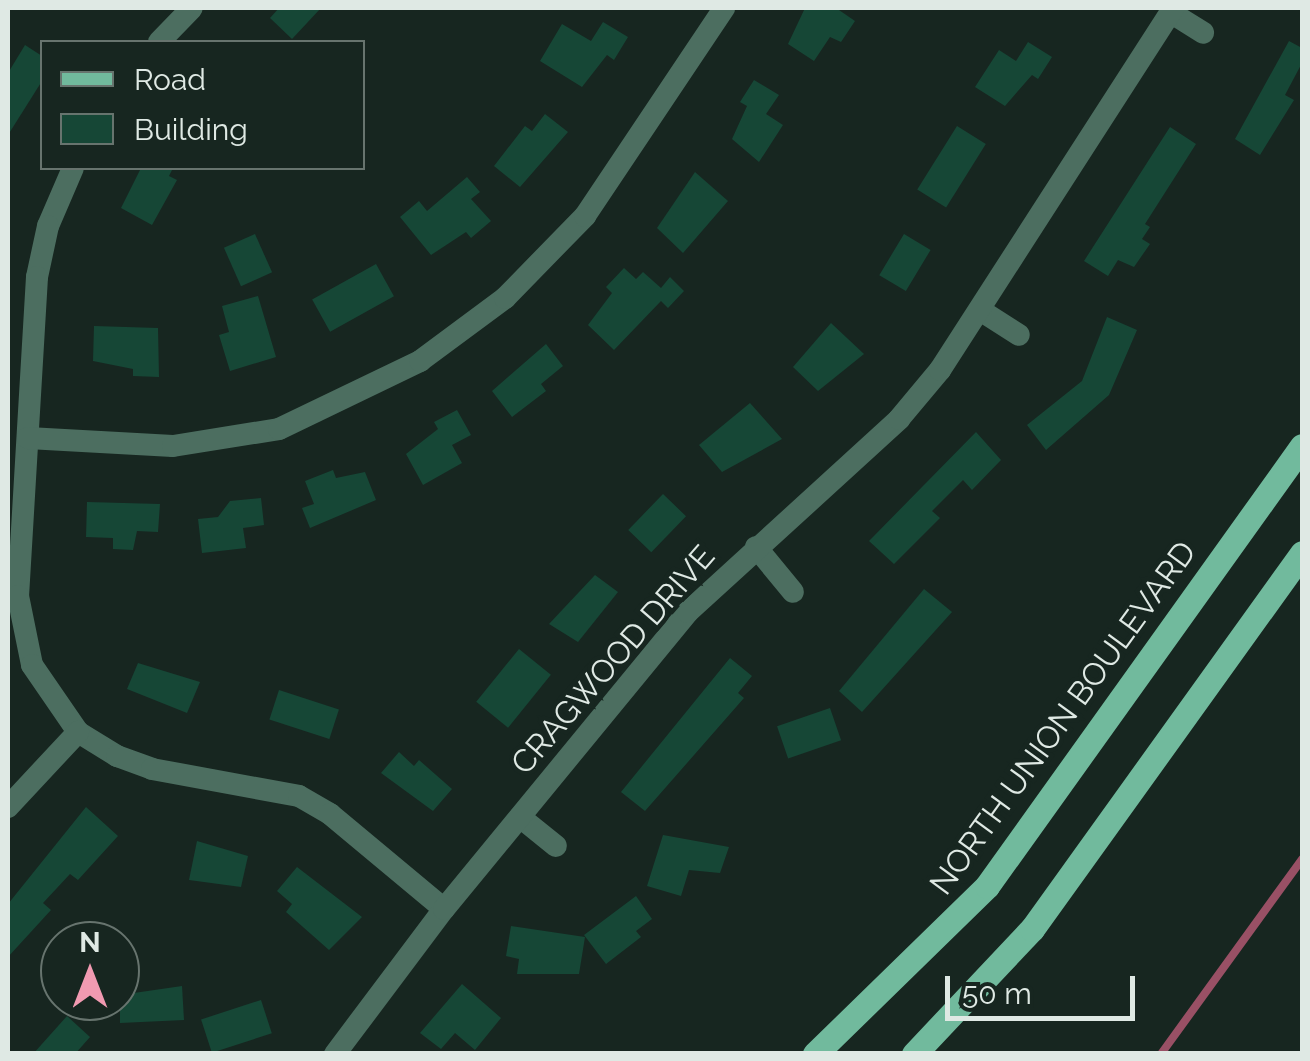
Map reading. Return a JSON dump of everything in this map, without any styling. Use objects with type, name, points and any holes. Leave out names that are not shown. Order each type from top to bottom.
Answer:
[{"type":"main road","name":"NORTH UNION BOULEVARD","points":[[814,1054],[987,886],[1302,446]]},
{"type":"main road","points":[[914,1054],[1032,928],[1302,553]]},
{"type":"street","points":[[161,40],[192,8]]},
{"type":"street","points":[[28,438],[173,446],[279,429],[420,361],[504,298],[586,216],[724,8]]},
{"type":"street","name":"CRAGWOOD DRIVE","points":[[335,1054],[444,909],[688,612],[898,419],[980,310],[1172,10],[1203,33]]},
{"type":"street","points":[[72,170],[48,226],[37,277],[28,438],[22,632],[50,699],[78,732],[152,769],[299,796],[330,814],[444,909]]},
{"type":"street","points":[[980,310],[1020,334]]},
{"type":"street","name":"CRAGWOOD DRIVE","points":[[756,547],[793,592]]},
{"type":"street","points":[[8,806],[78,732]]},
{"type":"street","name":"CRAGWOOD DRIVE","points":[[520,817],[556,846]]},
{"type":"building","points":[[279,8],[321,8],[292,39],[270,18]]},
{"type":"building","points":[[805,8],[836,8],[855,21],[841,42],[830,37],[814,61],[788,44]]},
{"type":"building","points":[[603,22],[628,37],[614,60],[607,55],[582,87],[540,61],[562,24],[591,41]]},
{"type":"building","points":[[1289,41],[1302,48],[1302,63],[1285,95],[1294,100],[1260,155],[1235,139]]},
{"type":"building","points":[[1028,42],[1052,57],[1038,79],[1032,75],[1005,106],[975,87],[999,50],[1016,61]]},
{"type":"building","points":[[25,45],[40,55],[40,84],[8,135],[8,73]]},
{"type":"building","points":[[754,80],[779,95],[766,114],[783,125],[759,162],[732,139],[747,106],[740,102]]},
{"type":"building","points":[[545,114],[568,132],[520,187],[494,166],[525,126],[532,131]]},
{"type":"building","points":[[957,126],[986,144],[946,208],[917,190]]},
{"type":"building","points":[[1170,127],[1196,144],[1145,224],[1150,227],[1142,239],[1150,244],[1134,267],[1118,260],[1108,276],[1084,261]]},
{"type":"building","points":[[140,170],[172,170],[169,176],[177,180],[152,225],[121,208]]},
{"type":"building","points":[[695,172],[728,201],[683,253],[657,228]]},
{"type":"building","points":[[467,177],[480,192],[471,199],[491,221],[471,238],[466,232],[431,255],[400,217],[419,201],[427,211]]},
{"type":"building","points":[[255,234],[272,272],[241,286],[224,248]]},
{"type":"building","points":[[904,234],[931,250],[906,291],[879,275]]},
{"type":"building","points":[[376,264],[394,296],[330,332],[312,299]]},
{"type":"building","points":[[624,268],[636,279],[643,272],[661,288],[670,277],[684,291],[668,308],[661,301],[614,350],[588,325],[612,293],[606,287]]},
{"type":"building","points":[[258,296],[276,357],[230,371],[219,335],[229,332],[222,306]]},
{"type":"building","points":[[1107,317],[1137,330],[1109,395],[1046,450],[1027,425],[1082,381]]},
{"type":"building","points":[[831,323],[864,354],[818,391],[793,367]]},
{"type":"building","points":[[94,326],[158,328],[159,377],[133,376],[133,369],[93,361]]},
{"type":"building","points":[[546,344],[563,366],[541,384],[546,391],[512,417],[492,391]]},
{"type":"building","points":[[750,403],[782,439],[722,472],[699,445]]},
{"type":"building","points":[[457,410],[471,435],[452,445],[462,463],[423,485],[406,454],[438,429],[434,422]]},
{"type":"building","points":[[976,432],[1001,460],[972,490],[963,480],[932,511],[940,518],[894,564],[869,541]]},
{"type":"building","points":[[333,470],[336,478],[365,472],[376,500],[310,528],[302,508],[314,504],[305,481]]},
{"type":"building","points":[[663,494],[686,516],[651,552],[628,530]]},
{"type":"building","points":[[261,498],[264,525],[243,528],[246,548],[202,553],[198,519],[218,517],[230,501]]},
{"type":"building","points":[[87,502],[160,504],[158,532],[137,531],[133,550],[113,549],[113,538],[86,537]]},
{"type":"building","points":[[595,575],[618,592],[578,642],[549,624]]},
{"type":"building","points":[[924,589],[952,612],[862,712],[839,691]]},
{"type":"building","points":[[519,649],[551,675],[508,728],[476,702]]},
{"type":"building","points":[[730,658],[752,676],[738,693],[744,698],[645,811],[621,792]]},
{"type":"building","points":[[138,663],[200,682],[187,713],[127,689]]},
{"type":"building","points":[[279,690],[339,709],[329,739],[269,719]]},
{"type":"building","points":[[830,708],[841,740],[788,758],[777,726]]},
{"type":"building","points":[[399,752],[414,766],[419,760],[452,789],[433,811],[381,773]]},
{"type":"building","points":[[86,807],[118,836],[78,880],[70,874],[43,903],[51,910],[8,957],[8,904]]},
{"type":"building","points":[[663,835],[729,847],[720,873],[689,870],[681,896],[647,886]]},
{"type":"building","points":[[197,841],[248,856],[241,887],[189,880]]},
{"type":"building","points":[[297,867],[362,917],[329,950],[286,912],[292,904],[277,891]]},
{"type":"building","points":[[636,896],[652,919],[636,931],[641,937],[606,964],[584,935]]},
{"type":"building","points":[[511,926],[585,937],[579,974],[517,974],[519,959],[506,956]]},
{"type":"building","points":[[462,984],[501,1018],[475,1050],[455,1033],[441,1049],[420,1033]]},
{"type":"building","points":[[182,986],[184,1020],[120,1023],[140,1021],[140,992]]},
{"type":"building","points":[[261,1000],[272,1033],[212,1053],[201,1019]]},
{"type":"building","points":[[63,1021],[72,1021],[90,1037],[75,1054],[33,1054]]},
{"type":"waterway","points":[[1161,1054],[1302,859]]}]
